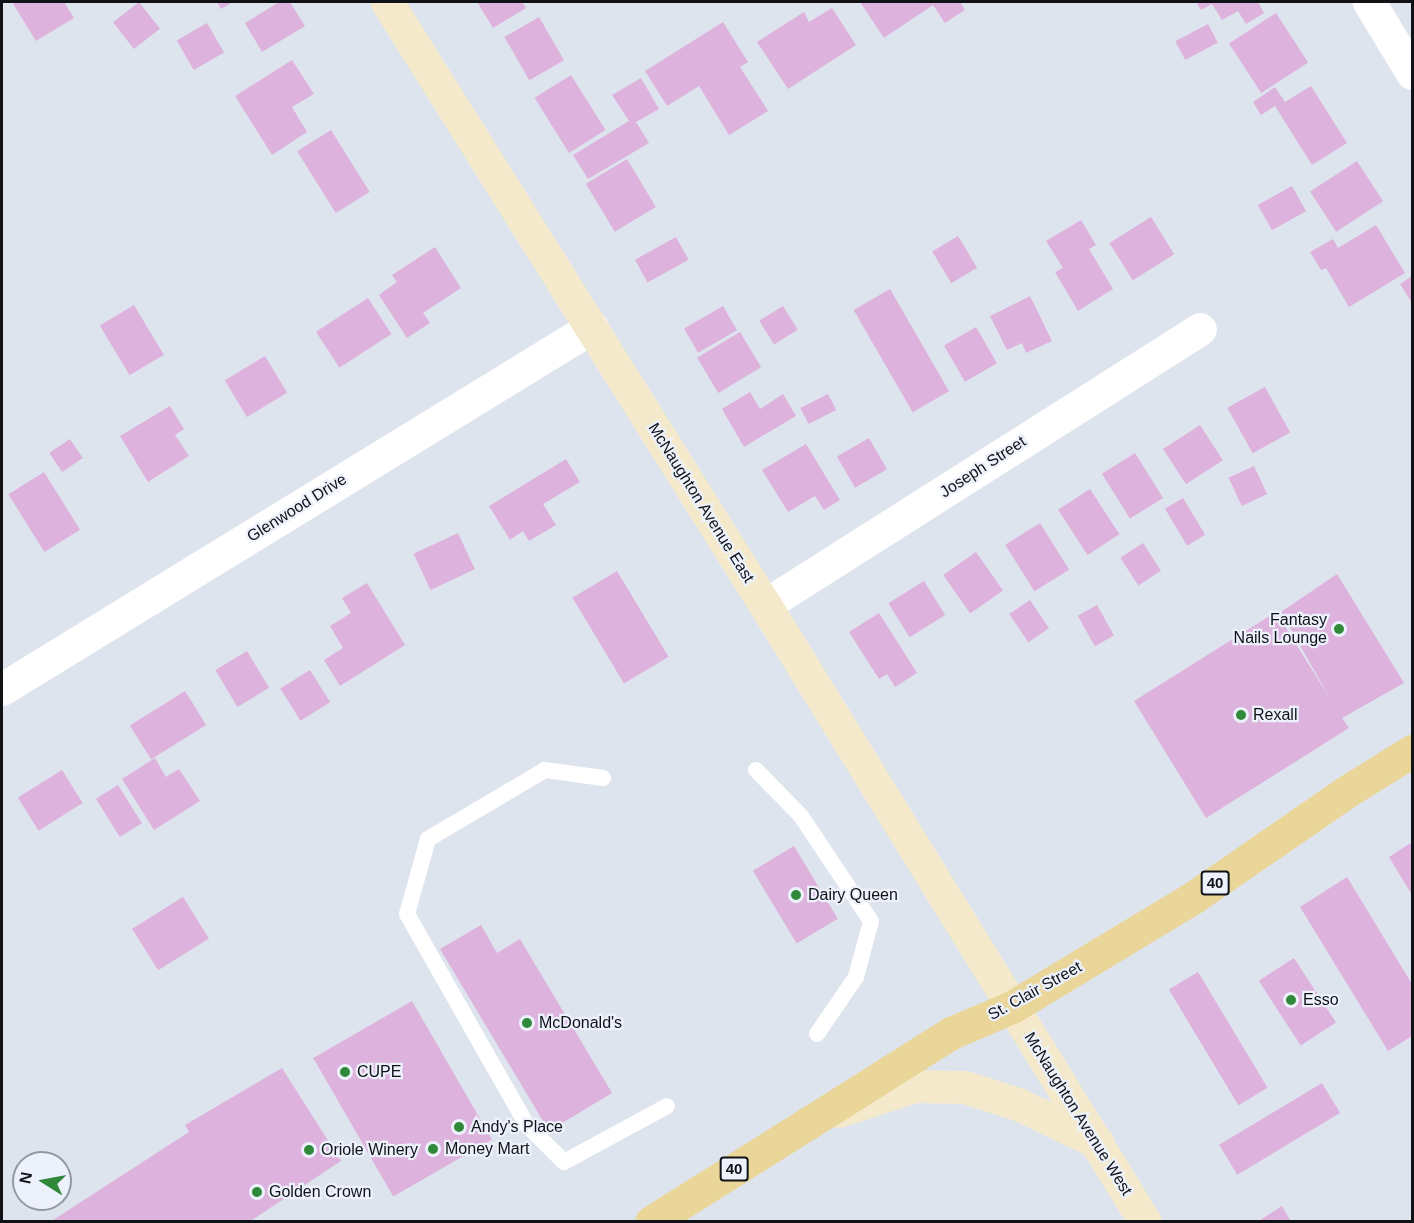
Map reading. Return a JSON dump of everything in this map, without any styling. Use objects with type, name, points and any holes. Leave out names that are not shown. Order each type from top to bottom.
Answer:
[{"type":"main road","name":"McNaughton Avenue East","points":[[387,2],[765,605],[1012,1007]]},
{"type":"main road","name":"St. Clair Street","points":[[651,1221],[951,1033],[1012,1007],[1194,897],[1346,792],[1413,751]]},
{"type":"main road","name":"McNaughton Avenue West","points":[[1012,1007],[1145,1221]]},
{"type":"main road","points":[[817,1118],[914,1086],[964,1087],[1018,1104],[1097,1142]]},
{"type":"street","points":[[1369,2],[1413,73]]},
{"type":"street","name":"Glenwood Drive","points":[[2,688],[592,327]]},
{"type":"street","name":"Joseph Street","points":[[765,605],[802,584],[1200,329]]},
{"type":"lane","points":[[603,778],[545,770],[428,839],[407,914],[527,1125],[564,1162],[667,1106]]},
{"type":"lane","points":[[756,770],[801,816],[871,921],[856,977],[818,1034]]},
{"type":"building","points":[[12,2],[64,2],[74,18],[36,41]]},
{"type":"building","points":[[139,2],[160,29],[134,49],[113,22]]},
{"type":"building","points":[[217,2],[233,2],[221,9]]},
{"type":"building","points":[[279,2],[290,2],[305,26],[262,52],[245,23]]},
{"type":"building","points":[[477,2],[522,2],[526,8],[493,28]]},
{"type":"building","points":[[860,2],[960,2],[965,10],[945,23],[933,5],[884,38]]},
{"type":"building","points":[[1196,2],[1258,2],[1264,13],[1246,24],[1238,11],[1222,20],[1212,4],[1201,10]]},
{"type":"building","points":[[832,8],[856,45],[788,89],[757,42],[804,12],[809,22]]},
{"type":"building","points":[[1276,13],[1308,62],[1261,93],[1229,43]]},
{"type":"building","points":[[539,17],[564,60],[529,80],[504,37]]},
{"type":"building","points":[[723,22],[748,62],[740,67],[768,111],[729,135],[699,86],[667,106],[645,71]]},
{"type":"building","points":[[207,23],[224,52],[194,70],[177,40]]},
{"type":"building","points":[[1208,24],[1218,43],[1185,60],[1175,41]]},
{"type":"building","points":[[292,60],[314,94],[292,107],[307,132],[272,155],[235,96]]},
{"type":"building","points":[[571,75],[605,130],[569,153],[535,98]]},
{"type":"building","points":[[641,78],[659,109],[636,122],[649,143],[588,179],[573,155],[629,121],[612,95]]},
{"type":"building","points":[[1311,86],[1347,143],[1312,165],[1275,106],[1261,115],[1253,102],[1275,87],[1285,102]]},
{"type":"building","points":[[331,130],[370,192],[336,213],[297,151]]},
{"type":"building","points":[[627,159],[656,207],[615,232],[586,184]]},
{"type":"building","points":[[1357,161],[1383,201],[1336,232],[1310,191]]},
{"type":"building","points":[[1292,186],[1306,211],[1272,230],[1258,205]]},
{"type":"building","points":[[1151,217],[1174,254],[1133,280],[1109,243]]},
{"type":"building","points":[[1081,220],[1096,245],[1089,249],[1113,289],[1078,311],[1055,272],[1063,268],[1046,241]]},
{"type":"building","points":[[1376,225],[1405,273],[1349,307],[1326,268],[1321,270],[1310,252],[1333,239],[1338,248]]},
{"type":"building","points":[[958,236],[977,268],[951,283],[932,251]]},
{"type":"building","points":[[676,237],[689,260],[647,283],[635,260]]},
{"type":"building","points":[[435,247],[461,288],[423,313],[430,323],[407,338],[379,295],[397,282],[392,275]]},
{"type":"building","points":[[1412,276],[1412,303],[1400,284]]},
{"type":"building","points":[[890,289],[949,391],[913,412],[854,310]]},
{"type":"building","points":[[1030,296],[1052,341],[1026,353],[1022,343],[1007,350],[990,316]]},
{"type":"building","points":[[368,298],[391,334],[339,368],[316,332]]},
{"type":"building","points":[[134,305],[164,355],[130,375],[100,326]]},
{"type":"building","points":[[723,306],[737,330],[698,353],[684,328]]},
{"type":"building","points":[[783,306],[798,330],[774,345],[759,321]]},
{"type":"building","points":[[976,327],[997,363],[965,382],[944,346]]},
{"type":"building","points":[[740,332],[761,367],[718,393],[697,358]]},
{"type":"building","points":[[265,356],[287,393],[247,417],[225,380]]},
{"type":"building","points":[[1265,387],[1290,432],[1253,453],[1227,408]]},
{"type":"building","points":[[750,392],[760,409],[783,394],[796,416],[744,447],[722,409]]},
{"type":"building","points":[[828,394],[836,410],[809,424],[800,408]]},
{"type":"building","points":[[170,406],[184,429],[175,435],[189,456],[148,482],[120,436]]},
{"type":"building","points":[[1200,425],[1223,460],[1186,484],[1163,449]]},
{"type":"building","points":[[869,438],[887,469],[855,488],[837,456]]},
{"type":"building","points":[[70,439],[83,458],[62,472],[49,453]]},
{"type":"building","points":[[806,444],[840,500],[824,510],[815,496],[788,512],[762,470]]},
{"type":"building","points":[[1135,453],[1163,498],[1130,519],[1102,474]]},
{"type":"building","points":[[566,459],[580,482],[543,504],[556,525],[529,541],[523,531],[510,540],[489,506]]},
{"type":"building","points":[[1254,466],[1267,494],[1242,506],[1229,478]]},
{"type":"building","points":[[44,472],[80,530],[44,552],[8,494]]},
{"type":"building","points":[[1090,489],[1119,534],[1088,555],[1058,510]]},
{"type":"building","points":[[1183,498],[1205,535],[1187,546],[1165,509]]},
{"type":"building","points":[[1040,523],[1069,570],[1034,591],[1005,545]]},
{"type":"building","points":[[458,533],[475,569],[430,590],[414,554]]},
{"type":"building","points":[[1143,543],[1161,571],[1138,585],[1120,558]]},
{"type":"building","points":[[976,552],[1003,591],[970,613],[943,575]]},
{"type":"building","points":[[617,571],[669,657],[624,683],[572,598]]},
{"type":"building","name":"Rexall","points":[[1337,574],[1404,683],[1342,718],[1349,728],[1206,818],[1134,701],[1276,612],[1331,700],[1281,612]]},
{"type":"building","points":[[924,581],[945,615],[910,637],[888,603]]},
{"type":"building","points":[[367,583],[405,645],[340,686],[324,660],[343,648],[330,626],[351,613],[342,598]]},
{"type":"building","points":[[1030,600],[1049,628],[1028,642],[1009,614]]},
{"type":"building","points":[[1097,605],[1114,636],[1095,646],[1078,616]]},
{"type":"building","points":[[879,613],[917,673],[895,687],[887,674],[879,679],[849,632]]},
{"type":"building","points":[[247,651],[269,688],[237,707],[215,670]]},
{"type":"building","points":[[310,670],[330,702],[300,721],[280,689]]},
{"type":"building","points":[[185,691],[206,725],[151,759],[130,725]]},
{"type":"building","points":[[155,758],[166,777],[179,769],[200,801],[154,830],[122,779]]},
{"type":"building","points":[[62,770],[83,803],[39,831],[18,798]]},
{"type":"building","points":[[118,785],[142,823],[120,837],[96,799]]},
{"type":"building","points":[[1412,842],[1412,895],[1389,857]]},
{"type":"building","name":"Dairy Queen","points":[[794,846],[838,919],[797,944],[753,871]]},
{"type":"building","points":[[1347,877],[1412,984],[1412,1036],[1388,1051],[1300,907]]},
{"type":"building","points":[[183,897],[209,939],[158,970],[132,929]]},
{"type":"building","name":"McDonald's","points":[[481,925],[497,953],[520,939],[612,1093],[549,1131],[440,949]]},
{"type":"building","points":[[1294,958],[1336,1023],[1301,1045],[1259,981]]},
{"type":"building","points":[[1198,972],[1268,1088],[1238,1105],[1169,990]]},
{"type":"building","points":[[412,1001],[492,1140],[393,1197],[313,1058]]},
{"type":"building","points":[[282,1068],[341,1161],[249,1222],[50,1222],[67,1211],[72,1211],[72,1208],[189,1132],[185,1125]]},
{"type":"building","points":[[1322,1083],[1340,1113],[1237,1175],[1219,1145]]},
{"type":"building","points":[[1282,1206],[1291,1222],[1257,1222]]},
{"type":"place","name":"Fantasy Nails Lounge","points":[[1339,629]]},
{"type":"place","name":"Rexall","points":[[1241,715]]},
{"type":"place","name":"Dairy Queen","points":[[796,895]]},
{"type":"place","name":"Esso","points":[[1291,1000]]},
{"type":"place","name":"McDonald's","points":[[527,1023]]},
{"type":"place","name":"CUPE","points":[[345,1072]]},
{"type":"place","name":"Andy's Place","points":[[459,1127]]},
{"type":"place","name":"Money Mart","points":[[433,1149]]},
{"type":"place","name":"Oriole Winery","points":[[309,1150]]},
{"type":"place","name":"Golden Crown","points":[[257,1192]]}]
